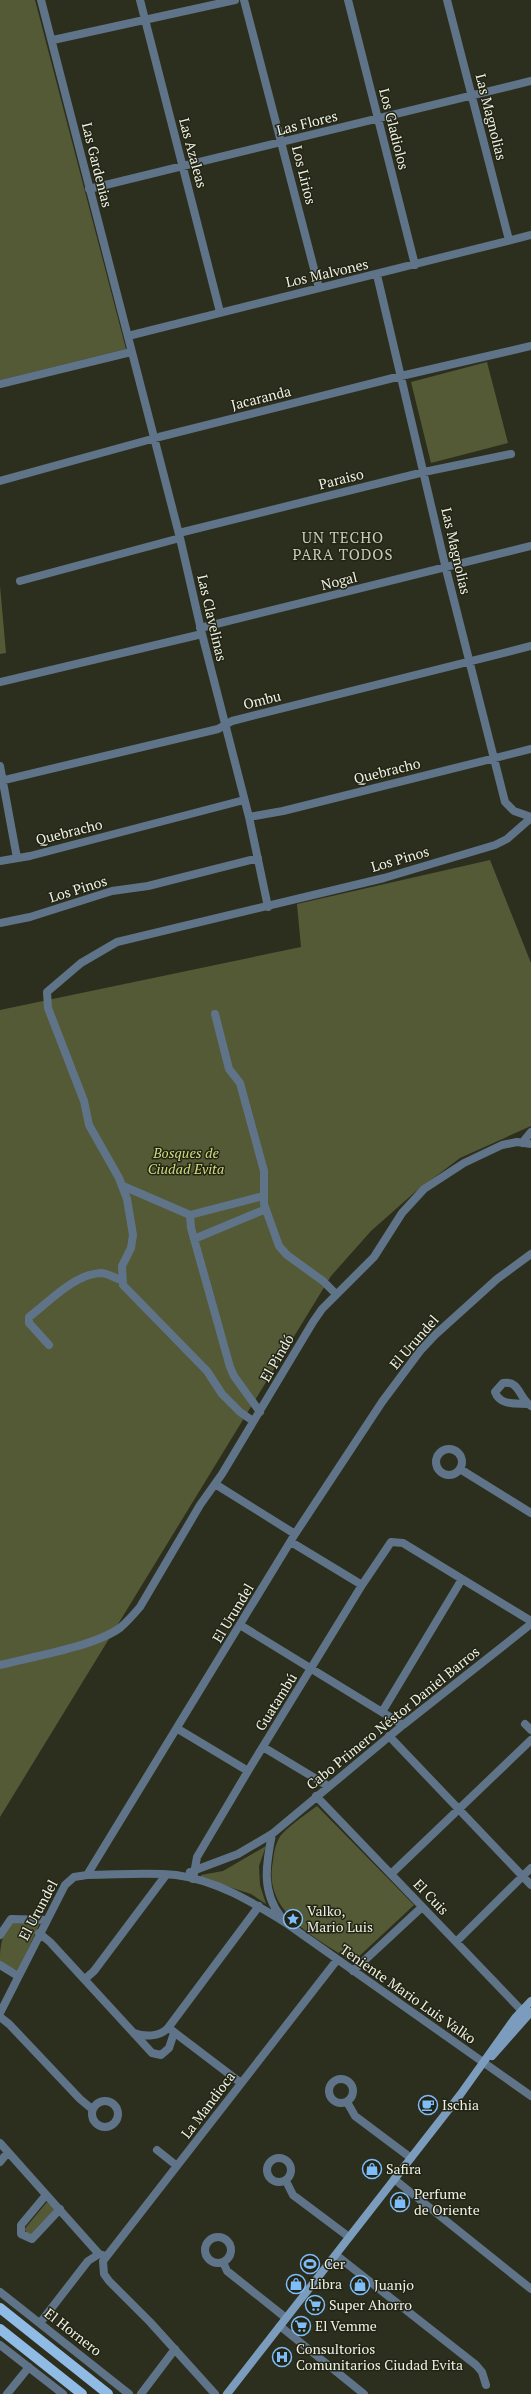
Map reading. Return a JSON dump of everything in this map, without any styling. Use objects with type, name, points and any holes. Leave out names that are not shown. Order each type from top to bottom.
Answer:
[{"type":"main road","points":[[227,2394],[484,2063],[492,2048],[527,2013],[531,2001]]},
{"type":"main road","name":"El Hornero","points":[[0,2308],[108,2394]]},
{"type":"main road","points":[[0,2329],[82,2394]]},
{"type":"street","name":"Las Gardenias","points":[[41,0],[53,40],[89,189],[128,336]]},
{"type":"street","name":"Las Azaleas","points":[[140,0],[184,166],[220,312]]},
{"type":"street","points":[[53,40],[235,0]]},
{"type":"street","name":"Los Lirios","points":[[244,0],[319,288]]},
{"type":"street","name":"Los Gladiolos","points":[[348,0],[415,265]]},
{"type":"street","name":"Las Magnolias","points":[[447,0],[509,240]]},
{"type":"street","name":"Las Flores","points":[[89,189],[531,81]]},
{"type":"street","name":"Los Malvones","points":[[128,336],[220,312],[377,275],[531,235]]},
{"type":"street","name":"Las Magnolias","points":[[377,275],[446,569],[494,759],[508,807],[519,814],[531,818]]},
{"type":"street","name":"Las Clavelinas","points":[[128,336],[180,536],[201,631],[258,858],[268,907]]},
{"type":"street","name":"Jacaranda","points":[[0,481],[154,439],[401,376],[531,346]]},
{"type":"street","points":[[0,384],[131,352]]},
{"type":"street","name":"Paraiso","points":[[20,580],[424,472],[511,454]]},
{"type":"street","name":"Nogal","points":[[0,682],[531,546]]},
{"type":"street","name":"Ombu","points":[[1,780],[210,731],[232,721],[531,646]]},
{"type":"street","name":"Quebracho","points":[[248,817],[282,811],[531,749]]},
{"type":"street","points":[[0,766],[1,780],[17,858]]},
{"type":"street","name":"Quebracho","points":[[0,861],[17,858],[244,800]]},
{"type":"street","name":"Los Pinos","points":[[123,1186],[89,1125],[84,1101],[48,1008],[47,992],[81,963],[117,942],[384,878],[495,845],[507,839],[531,818]]},
{"type":"street","name":"Los Pinos","points":[[0,923],[30,917],[112,892],[148,886],[258,858]]},
{"type":"street","points":[[214,1014],[229,1069],[240,1083],[264,1171],[263,1196],[266,1209],[282,1251],[323,1281],[336,1294]]},
{"type":"street","points":[[522,1143],[531,1132]]},
{"type":"street","name":"El Pindó","points":[[0,1665],[94,1641],[120,1628],[140,1607],[200,1505],[215,1484],[260,1412],[313,1322],[336,1294],[374,1257],[402,1213],[424,1189],[474,1158],[502,1145],[522,1143],[531,1144]]},
{"type":"street","points":[[123,1186],[190,1215],[263,1196]]},
{"type":"street","points":[[123,1186],[133,1235],[131,1248],[122,1266],[121,1280],[129,1293],[210,1375],[222,1394],[240,1412],[253,1421]]},
{"type":"street","points":[[194,1239],[266,1209]]},
{"type":"street","points":[[190,1215],[194,1239],[230,1367],[234,1376],[260,1412]]},
{"type":"street","name":"El Urundel","points":[[0,2013],[39,1933],[68,1880],[74,1877],[87,1875],[178,1729],[295,1534],[382,1402],[420,1351],[460,1311],[531,1254]]},
{"type":"street","points":[[49,1345],[29,1323],[29,1317],[73,1283],[84,1278],[100,1273],[121,1280]]},
{"type":"street","points":[[460,1468],[531,1513]]},
{"type":"street","points":[[215,1484],[295,1534]]},
{"type":"street","points":[[291,1542],[362,1585]]},
{"type":"street","name":"Guatambú","points":[[193,1875],[197,1857],[248,1771],[362,1585],[391,1542],[403,1543],[462,1579]]},
{"type":"street","points":[[382,1712],[462,1579],[531,1621]]},
{"type":"street","name":"Cabo Primero Néstor Daniel Barros","points":[[193,1875],[238,1854],[272,1834],[389,1736],[531,1624]]},
{"type":"street","points":[[240,1626],[403,1725]]},
{"type":"street","points":[[178,1729],[248,1771]]},
{"type":"street","points":[[389,1736],[531,1885]]},
{"type":"street","points":[[391,1874],[531,1740]]},
{"type":"street","points":[[263,1747],[328,1786]]},
{"type":"street","name":"El Cuis","points":[[316,1796],[456,1942],[527,2013]]},
{"type":"street","points":[[272,1834],[266,1871],[267,1890],[274,1907],[286,1923]]},
{"type":"street","points":[[456,1942],[531,1868]]},
{"type":"street","name":"Teniente Mario Luis Valko","points":[[87,1875],[193,1875],[234,1892],[286,1923],[531,2096]]},
{"type":"street","points":[[85,1980],[94,1971],[166,1875]]},
{"type":"street","points":[[39,1933],[50,1942],[156,2056],[166,2052],[171,2030],[259,1906]]},
{"type":"street","points":[[353,1971],[366,1956],[422,1907]]},
{"type":"street","points":[[0,1935],[11,1919],[46,1920]]},
{"type":"street","name":"La Mandioca","points":[[40,2323],[88,2261],[102,2255],[177,2166],[337,1960]]},
{"type":"street","points":[[0,1965],[18,1976]]},
{"type":"street","points":[[0,2017],[9,2024],[80,2099],[92,2109]]},
{"type":"street","points":[[134,2033],[151,2036],[171,2030]]},
{"type":"street","points":[[171,2030],[241,2083]]},
{"type":"street","points":[[347,2102],[355,2116],[411,2158]]},
{"type":"street","points":[[0,2143],[102,2255]]},
{"type":"street","points":[[157,2150],[177,2166]]},
{"type":"street","points":[[0,2162],[8,2152]]},
{"type":"street","points":[[394,2179],[531,2289]]},
{"type":"street","points":[[286,2181],[293,2196],[349,2237]]},
{"type":"street","points":[[46,2195],[21,2225],[21,2234],[32,2239],[60,2210]]},
{"type":"street","points":[[336,2254],[476,2365],[482,2372],[486,2385]]},
{"type":"street","name":"La Mandioca","points":[[102,2255],[102,2268],[108,2281],[175,2349]]},
{"type":"street","points":[[222,2262],[227,2272],[286,2318]]},
{"type":"street","name":"El Hornero","points":[[0,2292],[129,2394]]},
{"type":"street","points":[[280,2326],[364,2394]]},
{"type":"street","points":[[0,2345],[63,2394]]},
{"type":"street","points":[[141,2394],[175,2349],[215,2394]]},
{"type":"street","points":[[7,2394],[29,2367]]},
{"type":"green space","points":[[0,0],[35,0],[126,349],[0,380]]},
{"type":"green space","points":[[487,362],[508,443],[431,463],[411,382]]},
{"type":"green space","points":[[0,586],[6,653],[0,654]]},
{"type":"green space","name":"Bosques de Ciudad Evita","points":[[490,860],[531,963],[531,1126],[460,1158],[415,1192],[371,1231],[331,1276],[0,1817],[0,1010],[301,947],[297,904]]},
{"type":"green space","points":[[317,1806],[414,1905],[353,1962],[295,1922],[284,1909],[276,1895],[272,1879],[275,1850],[281,1836],[295,1822]]},
{"type":"green space","points":[[266,1846],[259,1866],[260,1885],[266,1904],[251,1894],[201,1878],[201,1875],[223,1871]]},
{"type":"green space","points":[[16,1920],[38,1923],[39,1925],[18,1971],[0,1961],[1,1944],[3,1938],[8,1928]]},
{"type":"green space","points":[[47,2202],[55,2209],[34,2235],[26,2233],[25,2229],[27,2226]]},
{"type":"place","name":"Valko, Mario Luis","points":[[293,1919]]},
{"type":"place","name":"Ischia","points":[[428,2105]]},
{"type":"place","name":"Safira","points":[[372,2169]]},
{"type":"place","name":"Perfume de Oriente","points":[[400,2202]]},
{"type":"place","name":"Cer","points":[[310,2264]]},
{"type":"place","name":"Libra","points":[[296,2284]]},
{"type":"place","name":"Juanjo","points":[[360,2285]]},
{"type":"place","name":"Super Ahorro","points":[[315,2305]]},
{"type":"place","name":"El Vemme","points":[[301,2326]]},
{"type":"place","name":"Consultorios Comunitarios Ciudad Evita","points":[[282,2357]]},
{"type":"district","name":"UN TECHO PARA TODOS","points":[[343,546]]}]
